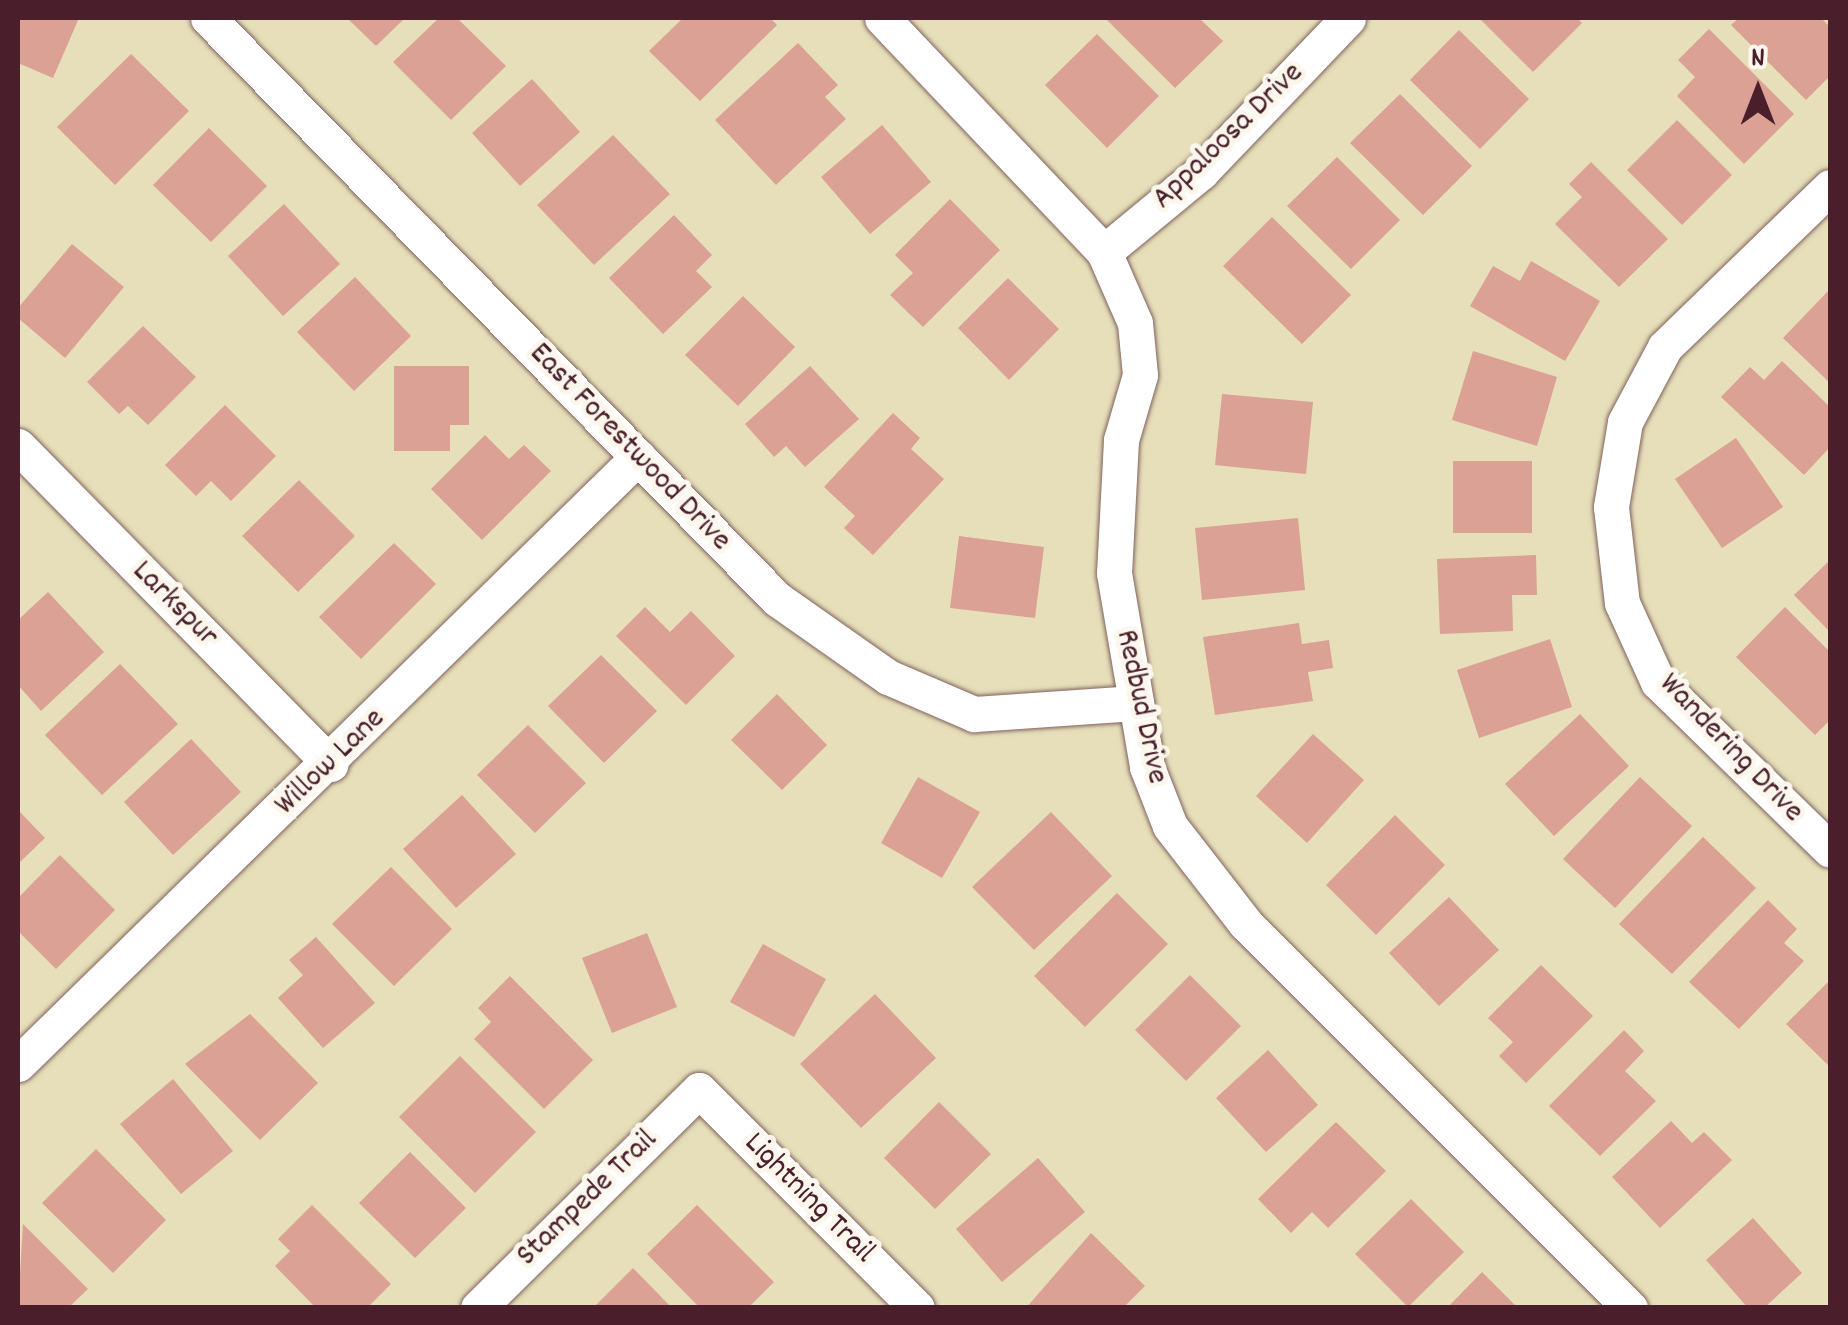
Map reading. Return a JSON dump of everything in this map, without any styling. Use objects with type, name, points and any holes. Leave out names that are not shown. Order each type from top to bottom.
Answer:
[{"type":"street","name":"East Forestwood Drive","points":[[208,18],[777,599],[888,677],[974,714],[1136,703]]},
{"type":"street","name":"Redbud Drive","points":[[882,18],[1104,252],[1135,322],[1140,375],[1121,440],[1114,573],[1136,703],[1170,826],[1246,924],[1630,1308]]},
{"type":"street","name":"Appaloosa Drive","points":[[1104,252],[1201,172],[1348,18]]},
{"type":"street","name":"Wandering Drive","points":[[1827,839],[1658,682],[1622,604],[1611,507],[1625,422],[1665,346],[1830,188]]},
{"type":"street","name":"Larkspur","points":[[18,446],[331,764]]},
{"type":"street","name":"Willow Lane","points":[[18,1064],[331,764],[638,458]]},
{"type":"street","name":"Stampede Trail","points":[[478,1308],[699,1090]]},
{"type":"street","name":"Lightning Trail","points":[[699,1090],[917,1308]]},
{"type":"building","points":[[18,18],[79,18],[53,78],[18,63]]},
{"type":"building","points":[[347,18],[405,18],[376,46]]},
{"type":"building","points":[[439,18],[457,18],[506,66],[451,120],[393,62]]},
{"type":"building","points":[[683,18],[770,18],[777,25],[700,101],[649,51]]},
{"type":"building","points":[[1105,18],[1199,18],[1223,41],[1175,88]]},
{"type":"building","points":[[1479,18],[1577,18],[1582,23],[1533,72]]},
{"type":"building","points":[[1739,18],[1821,18],[1830,27],[1830,76],[1806,100],[1731,25]]},
{"type":"building","points":[[1709,29],[1794,114],[1744,164],[1677,96],[1695,77],[1678,60]]},
{"type":"building","points":[[1459,30],[1529,99],[1480,149],[1410,80]]},
{"type":"building","points":[[1097,34],[1159,96],[1107,148],[1045,85]]},
{"type":"building","points":[[798,43],[838,85],[825,97],[846,119],[776,185],[715,120]]},
{"type":"building","points":[[131,54],[189,111],[115,185],[57,127]]},
{"type":"building","points":[[532,79],[580,132],[520,186],[472,133]]},
{"type":"building","points":[[1400,94],[1472,166],[1423,215],[1350,143]]},
{"type":"building","points":[[1677,120],[1732,175],[1682,225],[1627,170]]},
{"type":"building","points":[[882,125],[931,182],[870,234],[821,177]]},
{"type":"building","points":[[209,128],[267,186],[211,242],[153,185]]},
{"type":"building","points":[[613,135],[670,194],[594,265],[537,205]]},
{"type":"building","points":[[1337,157],[1400,220],[1351,269],[1287,206]]},
{"type":"building","points":[[1591,162],[1668,239],[1619,287],[1555,224],[1582,197],[1569,184]]},
{"type":"building","points":[[950,199],[1000,250],[923,327],[890,295],[913,273],[895,255]]},
{"type":"building","points":[[284,204],[340,264],[283,316],[228,256]]},
{"type":"building","points":[[674,215],[712,255],[696,271],[712,287],[663,334],[609,278]]},
{"type":"building","points":[[1272,217],[1351,295],[1302,344],[1223,266]]},
{"type":"building","points":[[72,244],[124,287],[65,358],[18,318],[18,308]]},
{"type":"building","points":[[1531,261],[1600,301],[1565,361],[1470,306],[1493,266],[1520,281]]},
{"type":"building","points":[[355,277],[411,336],[354,391],[297,332]]},
{"type":"building","points":[[1008,278],[1059,329],[1009,380],[958,328]]},
{"type":"building","points":[[1830,289],[1830,383],[1783,338]]},
{"type":"building","points":[[743,296],[795,347],[738,406],[685,355]]},
{"type":"building","points":[[143,326],[196,377],[148,425],[128,406],[119,414],[87,382]]},
{"type":"building","points":[[1473,351],[1557,377],[1537,446],[1452,420]]},
{"type":"building","points":[[1782,361],[1830,407],[1830,447],[1804,475],[1721,397],[1750,367],[1764,380]]},
{"type":"building","points":[[394,366],[469,366],[469,425],[450,425],[450,451],[394,451]]},
{"type":"building","points":[[810,366],[859,419],[805,467],[786,446],[774,457],[745,424]]},
{"type":"building","points":[[1222,394],[1313,402],[1306,474],[1215,465]]},
{"type":"building","points":[[225,405],[276,456],[231,501],[211,481],[196,496],[165,465]]},
{"type":"building","points":[[893,413],[920,438],[911,449],[944,479],[873,555],[844,528],[855,516],[824,487]]},
{"type":"building","points":[[485,435],[509,459],[524,445],[551,471],[482,540],[431,489]]},
{"type":"building","points":[[1736,438],[1783,507],[1722,548],[1675,479]]},
{"type":"building","points":[[1453,461],[1532,461],[1532,533],[1453,533]]},
{"type":"building","points":[[299,480],[355,536],[298,592],[242,536]]},
{"type":"building","points":[[1298,518],[1305,590],[1202,600],[1195,528]]},
{"type":"building","points":[[959,536],[1044,547],[1035,618],[950,608]]},
{"type":"building","points":[[394,543],[436,584],[361,659],[319,617]]},
{"type":"building","points":[[1536,555],[1537,595],[1512,595],[1513,631],[1440,634],[1437,559]]},
{"type":"building","points":[[1830,560],[1830,632],[1794,595]]},
{"type":"building","points":[[48,592],[104,652],[41,711],[18,685],[18,620]]},
{"type":"building","points":[[645,607],[670,632],[691,611],[735,656],[686,705],[616,636]]},
{"type":"building","points":[[1785,607],[1830,652],[1830,720],[1815,735],[1736,657]]},
{"type":"building","points":[[1299,623],[1302,644],[1329,640],[1333,668],[1308,672],[1313,701],[1215,715],[1203,637]]},
{"type":"building","points":[[1550,639],[1572,707],[1479,738],[1457,670]]},
{"type":"building","points":[[601,655],[657,711],[604,763],[548,706]]},
{"type":"building","points":[[120,664],[178,724],[102,795],[45,735]]},
{"type":"building","points":[[777,694],[827,745],[782,790],[731,740]]},
{"type":"building","points":[[1580,714],[1629,766],[1554,836],[1505,784]]},
{"type":"building","points":[[528,725],[586,783],[535,833],[477,775]]},
{"type":"building","points":[[1313,734],[1364,780],[1307,843],[1256,796]]},
{"type":"building","points":[[191,739],[241,792],[173,855],[124,802]]},
{"type":"building","points":[[918,777],[980,812],[942,878],[881,843]]},
{"type":"building","points":[[1640,777],[1692,826],[1615,908],[1563,859]]},
{"type":"building","points":[[462,795],[516,854],[456,908],[403,849]]},
{"type":"building","points":[[18,810],[45,838],[18,864]]},
{"type":"building","points":[[1051,812],[1112,876],[1034,950],[972,887]]},
{"type":"building","points":[[1395,815],[1445,865],[1376,935],[1326,885]]},
{"type":"building","points":[[1703,837],[1756,888],[1672,974],[1619,924]]},
{"type":"building","points":[[60,855],[115,910],[56,969],[18,931],[18,898]]},
{"type":"building","points":[[391,867],[452,929],[394,986],[332,924]]},
{"type":"building","points":[[1117,893],[1168,944],[1085,1027],[1034,976]]},
{"type":"building","points":[[1449,897],[1499,950],[1439,1006],[1389,953]]},
{"type":"building","points":[[1768,900],[1797,929],[1784,943],[1804,961],[1739,1029],[1689,982]]},
{"type":"building","points":[[647,933],[677,1007],[612,1033],[582,958]]},
{"type":"building","points":[[316,937],[375,1003],[323,1048],[278,998],[303,975],[289,960]]},
{"type":"building","points":[[763,944],[826,979],[794,1037],[730,1002]]},
{"type":"building","points":[[1541,965],[1593,1016],[1526,1083],[1499,1056],[1513,1042],[1488,1018]]},
{"type":"building","points":[[1190,975],[1241,1026],[1186,1081],[1135,1030]]},
{"type":"building","points":[[510,976],[593,1060],[544,1109],[474,1039],[491,1022],[478,1008]]},
{"type":"building","points":[[1830,980],[1830,1067],[1786,1024]]},
{"type":"building","points":[[875,994],[936,1058],[861,1128],[800,1064]]},
{"type":"building","points":[[250,1014],[318,1083],[260,1140],[185,1064]]},
{"type":"building","points":[[1624,1030],[1644,1051],[1625,1071],[1656,1101],[1600,1156],[1549,1106]]},
{"type":"building","points":[[1268,1050],[1318,1105],[1266,1152],[1216,1098]]},
{"type":"building","points":[[460,1056],[536,1132],[475,1193],[399,1117]]},
{"type":"building","points":[[173,1079],[233,1151],[181,1194],[120,1124]]},
{"type":"building","points":[[939,1102],[991,1154],[935,1209],[884,1158]]},
{"type":"building","points":[[1671,1121],[1692,1143],[1704,1132],[1732,1160],[1660,1228],[1612,1177]]},
{"type":"building","points":[[1336,1122],[1386,1171],[1328,1228],[1312,1212],[1291,1233],[1258,1199]]},
{"type":"building","points":[[96,1149],[166,1220],[113,1273],[42,1203]]},
{"type":"building","points":[[410,1152],[466,1208],[415,1258],[359,1203]]},
{"type":"building","points":[[1038,1158],[1085,1212],[1002,1282],[956,1229]]},
{"type":"building","points":[[1411,1199],[1464,1252],[1408,1307],[1355,1254]]},
{"type":"building","points":[[312,1205],[391,1284],[367,1308],[316,1308],[275,1266],[290,1251],[278,1239]]},
{"type":"building","points":[[697,1205],[774,1282],[748,1308],[700,1308],[647,1254]]},
{"type":"building","points":[[1753,1218],[1802,1273],[1764,1308],[1748,1308],[1706,1260]]},
{"type":"building","points":[[23,1224],[88,1289],[68,1308],[18,1308]]},
{"type":"building","points":[[1091,1233],[1145,1286],[1123,1308],[1026,1308]]},
{"type":"building","points":[[633,1268],[672,1308],[593,1308]]},
{"type":"building","points":[[1482,1272],[1518,1308],[1447,1308]]}]
